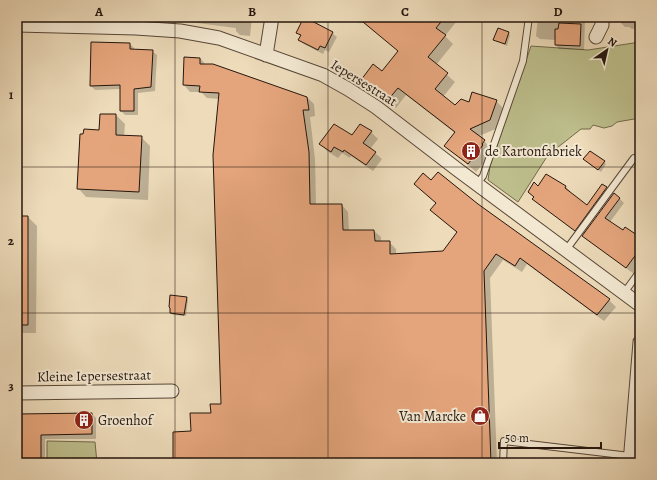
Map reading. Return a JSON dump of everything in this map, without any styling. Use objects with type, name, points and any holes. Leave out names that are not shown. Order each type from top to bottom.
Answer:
[{"type":"street","points":[[266,55],[272,17]]},
{"type":"street","points":[[596,37],[602,25],[602,17]]},
{"type":"street","name":"Iepersestraat","points":[[17,25],[136,28],[180,31],[219,38],[323,75],[348,88],[376,106],[640,305]]},
{"type":"street","points":[[630,459],[640,342]]},
{"type":"street","name":"Kleine Iepersestraat","points":[[17,393],[172,391]]},
{"type":"lane","points":[[478,184],[483,176],[523,61],[529,17]]},
{"type":"lane","points":[[566,250],[634,158],[640,160]]},
{"type":"lane","points":[[624,293],[640,271]]},
{"type":"lane","points":[[503,463],[504,441],[630,459]]},
{"type":"green space","points":[[640,42],[640,118],[617,122],[612,126],[604,128],[593,125],[590,129],[581,129],[548,155],[518,202],[488,180],[490,166],[531,46],[588,50]]},
{"type":"green space","points":[[47,441],[95,442],[97,463],[47,463]]},
{"type":"building","points":[[304,17],[333,32],[325,48],[320,46],[318,50],[298,40],[301,35],[296,33]]},
{"type":"building","points":[[357,17],[445,17],[436,28],[446,35],[428,57],[448,73],[435,89],[455,105],[461,99],[469,102],[472,92],[497,100],[490,120],[470,129],[485,140],[482,144],[483,145],[468,164],[444,146],[455,132],[398,88],[387,101],[361,80],[373,64],[382,71],[398,51]]},
{"type":"building","points":[[559,23],[581,24],[580,46],[555,45],[555,29],[558,29]]},
{"type":"building","points":[[498,28],[509,32],[505,44],[493,40]]},
{"type":"building","points":[[91,42],[130,43],[130,49],[153,50],[151,87],[134,89],[134,111],[120,111],[120,85],[90,86]]},
{"type":"building","points":[[184,57],[200,58],[200,64],[213,64],[307,97],[309,110],[303,110],[309,152],[310,204],[342,204],[343,230],[374,230],[375,241],[390,241],[390,254],[443,251],[457,232],[430,210],[436,203],[414,184],[423,173],[431,180],[438,172],[478,204],[610,299],[597,315],[520,258],[515,266],[496,254],[484,271],[491,463],[173,463],[173,432],[191,431],[190,413],[211,413],[210,404],[221,404],[213,155],[219,93],[199,92],[200,86],[183,85]]},
{"type":"building","points":[[100,114],[116,114],[116,135],[142,136],[139,192],[77,189],[80,134],[83,134],[84,129],[99,130]]},
{"type":"building","points":[[334,124],[352,135],[360,124],[372,131],[363,143],[376,152],[366,165],[344,150],[343,152],[334,147],[331,152],[319,144]]},
{"type":"building","points":[[590,151],[605,161],[598,170],[583,159]]},
{"type":"building","points":[[546,174],[566,186],[565,188],[587,205],[602,184],[607,187],[575,231],[532,199],[534,197],[528,192],[534,182],[538,186]]},
{"type":"building","points":[[614,193],[620,198],[605,218],[623,230],[625,227],[640,237],[640,249],[626,268],[582,236]]},
{"type":"building","points":[[17,216],[28,216],[28,325],[17,325]]},
{"type":"building","points":[[170,295],[187,297],[184,315],[170,313]]},
{"type":"building","points":[[92,413],[92,434],[41,435],[41,461],[21,461],[21,428],[17,428],[17,414]]},
{"type":"place","name":"de Kartonfabriek","points":[[471,151]]},
{"type":"place","name":"Van Marcke","points":[[480,416]]},
{"type":"place","name":"Groenhof","points":[[84,420]]}]
